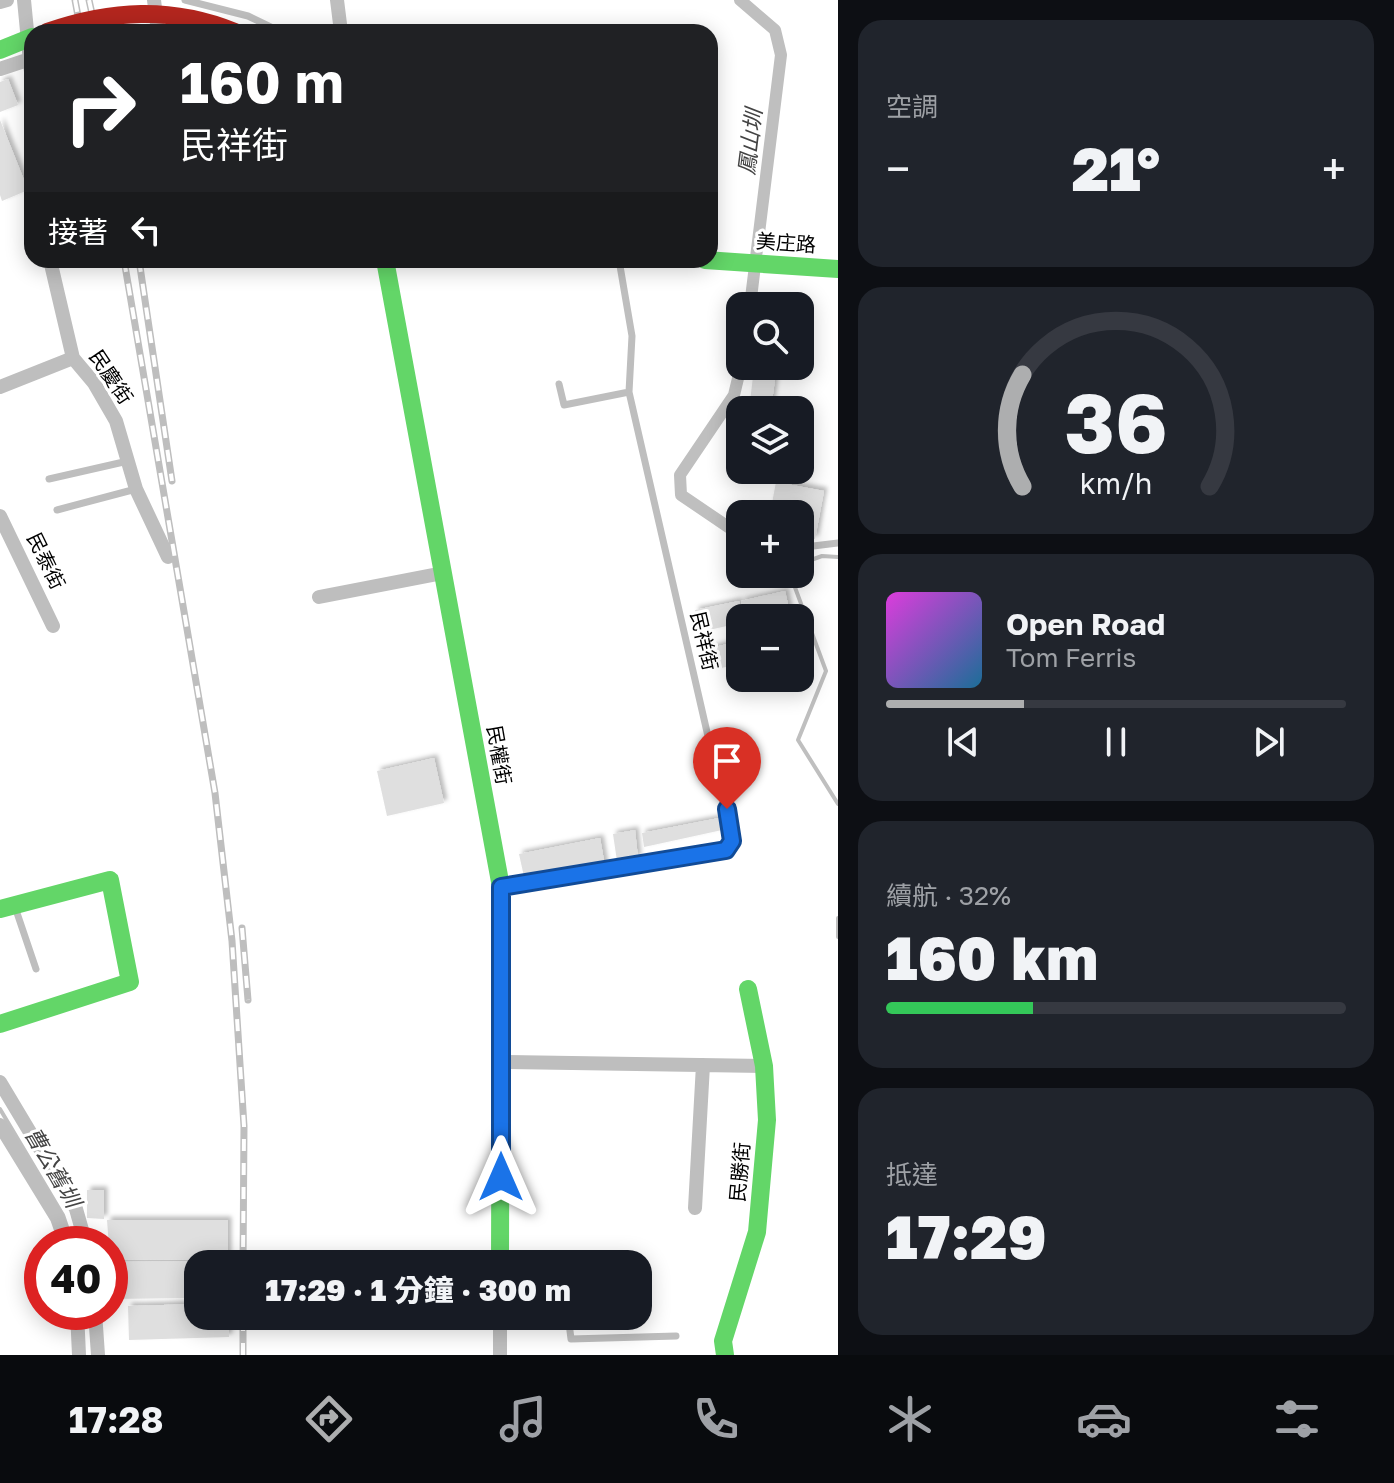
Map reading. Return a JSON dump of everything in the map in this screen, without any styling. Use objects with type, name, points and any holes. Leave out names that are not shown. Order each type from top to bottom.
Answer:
[{"type":"street","points":[[0,2],[7,0]]},
{"type":"street","points":[[24,0],[28,24]]},
{"type":"street","points":[[154,0],[157,24]]},
{"type":"street","points":[[337,0],[340,24]]},
{"type":"street","points":[[74,24],[111,13],[144,12],[205,19],[217,24]]},
{"type":"street","points":[[0,40],[24,35]]},
{"type":"street","points":[[0,50],[24,37]]},
{"type":"street","points":[[0,69],[24,61]]},
{"type":"street","name":"美庄路","points":[[718,260],[838,269]]},
{"type":"street","name":"民慶街","points":[[52,268],[73,358],[94,383],[116,421],[136,489],[168,557]]},
{"type":"street","name":"民權街","points":[[386,268],[501,887],[500,1250]]},
{"type":"street","points":[[0,387],[73,358]]},
{"type":"street","name":"民泰街","points":[[0,516],[53,626]]},
{"type":"street","points":[[319,597],[443,573]]},
{"type":"street","points":[[0,1024],[130,982],[110,880],[7,907]]},
{"type":"street","name":"民勝街","points":[[725,1355],[723,1341],[757,1232],[767,1120],[764,1066],[748,989]]},
{"type":"street","points":[[501,1062],[764,1066]]},
{"type":"street","points":[[695,1208],[703,1065]]},
{"type":"street","points":[[0,1082],[76,1209],[81,1226]]},
{"type":"street","points":[[0,1125],[60,1226]]},
{"type":"street","points":[[78,1330],[79,1355]]},
{"type":"street","points":[[96,1330],[98,1355]]},
{"type":"street","points":[[500,1330],[500,1355]]},
{"type":"lane","points":[[154,0],[162,0]]},
{"type":"lane","points":[[185,0],[248,16],[264,24]]},
{"type":"lane","name":"民祥街","points":[[501,887],[726,850],[732,841],[629,392],[632,336],[620,268]]},
{"type":"lane","points":[[559,384],[564,405],[629,392]]},
{"type":"lane","points":[[49,479],[128,461]]},
{"type":"lane","points":[[57,510],[136,489]]},
{"type":"lane","points":[[814,546],[838,543]]},
{"type":"lane","points":[[7,907],[36,969]]},
{"type":"lane","points":[[570,1330],[571,1339],[676,1336]]},
{"type":"building","points":[[8,79],[18,105],[0,112],[0,82]]},
{"type":"building","points":[[0,120],[24,180],[24,192],[2,201]]},
{"type":"building","points":[[753,380],[775,380],[773,396],[751,396]]},
{"type":"building","points":[[776,484],[824,491],[815,539],[814,500],[773,500]]},
{"type":"building","points":[[785,591],[788,604],[742,604],[741,601]]},
{"type":"building","points":[[739,601],[740,604],[726,604],[726,626],[700,632],[695,610]]},
{"type":"building","points":[[726,644],[726,667],[707,671],[702,650]]},
{"type":"building","points":[[434,758],[444,803],[387,816],[377,771]]},
{"type":"building","points":[[719,818],[722,830],[644,847],[642,833]]},
{"type":"building","points":[[635,830],[638,858],[617,861],[613,834]]},
{"type":"building","points":[[600,838],[605,866],[525,881],[519,854]]},
{"type":"building","points":[[87,1190],[104,1190],[104,1219],[87,1218]]},
{"type":"building","points":[[107,1220],[228,1220],[228,1250],[184,1250],[184,1259],[128,1260],[128,1226],[107,1226]]},
{"type":"building","points":[[184,1261],[184,1298],[128,1299],[128,1262]]},
{"type":"building","points":[[184,1304],[184,1330],[229,1330],[229,1337],[129,1340],[128,1306]]},
{"type":"waterway","name":"鳳山圳","points":[[740,0],[775,30],[781,55],[752,292]]},
{"type":"waterway","name":"鳳山圳","points":[[726,526],[681,495],[680,475],[734,395],[738,380]]},
{"type":"waterway","points":[[814,559],[838,557]]},
{"type":"waterway","name":"鳳山圳","points":[[795,588],[826,671],[798,740],[838,804]]},
{"type":"waterway","name":"鳳山圳","points":[[838,918],[838,937]]},
{"type":"waterway","name":"曹公舊圳","points":[[0,1109],[67,1226]]},
{"type":"railway","points":[[75,0],[80,24]]},
{"type":"railway","points":[[89,0],[94,24]]},
{"type":"railway","points":[[125,268],[215,793],[232,941],[244,1126],[243,1250]]},
{"type":"railway","points":[[140,268],[172,481]]},
{"type":"railway","points":[[242,928],[248,1000]]},
{"type":"railway","points":[[243,1330],[243,1355]]},
{"type":"traffic: fast","points":[[0,50],[24,40]]},
{"type":"traffic: fast","points":[[718,261],[838,269]]},
{"type":"traffic: fast","points":[[386,268],[501,887],[500,1250]]},
{"type":"traffic: fast","points":[[0,909],[110,880],[130,982],[0,1024]]},
{"type":"traffic: fast","points":[[725,1355],[723,1341],[757,1232],[767,1120],[764,1066],[748,989]]},
{"type":"traffic: jam","points":[[75,24],[118,15],[141,14],[188,18],[211,24]]},
{"type":"route","points":[[501,1177],[501,887],[726,850],[732,841],[727,809]]}]
